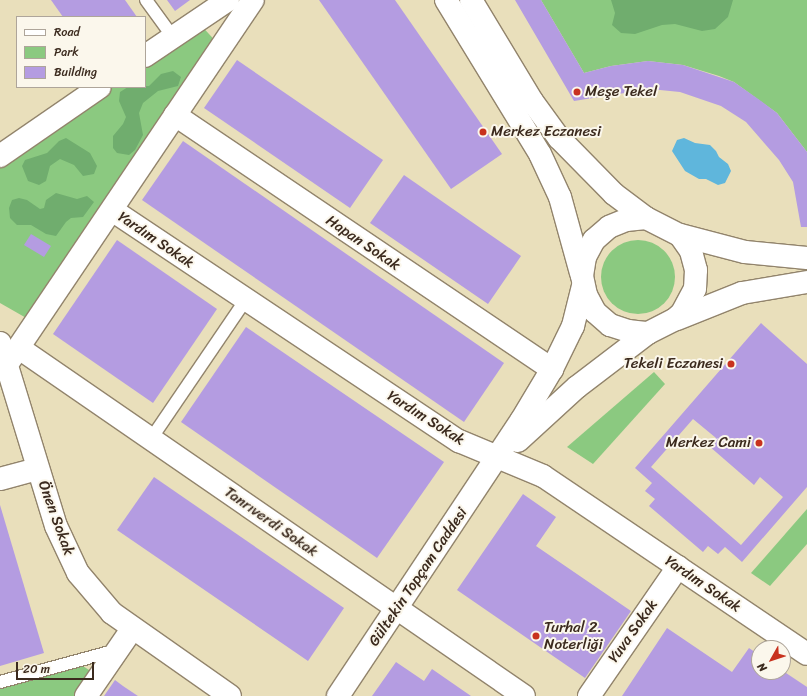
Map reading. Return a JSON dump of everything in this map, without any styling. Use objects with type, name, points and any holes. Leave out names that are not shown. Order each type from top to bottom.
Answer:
[{"type":"street","points":[[146,55],[228,0]]},
{"type":"street","points":[[8,352],[112,210],[252,0]]},
{"type":"street","points":[[446,0],[540,154],[562,204],[583,281],[596,312],[610,325],[628,331],[648,333]]},
{"type":"street","points":[[471,0],[532,102],[559,138],[594,176],[646,218],[680,235],[745,252],[807,258]]},
{"type":"street","points":[[0,156],[99,88]]},
{"type":"street","name":"Hapan Sokak","points":[[175,115],[552,369]]},
{"type":"street","name":"Yardım Sokak","points":[[112,210],[458,441],[543,476],[807,654]]},
{"type":"street","points":[[499,458],[552,369],[573,326],[583,281],[585,257],[601,233],[622,221],[646,218]]},
{"type":"street","points":[[674,320],[692,298],[696,280],[691,251],[680,235]]},
{"type":"street","points":[[499,458],[577,387],[648,333],[674,320],[742,293],[807,282]]},
{"type":"street","name":"Tanrıverdi Sokak","points":[[8,352],[151,439],[524,696]]},
{"type":"street","name":"Önen Sokak","points":[[8,352],[38,468],[56,526],[78,573],[112,613],[132,629],[230,696]]},
{"type":"street","name":"Gültekin Topçam Caddesi","points":[[338,696],[499,458]]},
{"type":"street","points":[[0,479],[38,468]]},
{"type":"street","name":"Yuva Sokak","points":[[589,696],[678,566]]},
{"type":"street","points":[[86,696],[132,629]]},
{"type":"lane","points":[[146,0],[173,37]]},
{"type":"lane","points":[[151,439],[246,299]]},
{"type":"lane","points":[[0,682],[118,649]]},
{"type":"green space","points":[[541,0],[807,0],[807,152],[777,113],[734,82],[719,76],[683,65],[648,61],[611,66],[584,73]]},
{"type":"green space","points":[[611,0],[733,0],[728,17],[715,29],[702,31],[675,24],[662,25],[635,34],[621,33],[612,25],[615,13]]},
{"type":"green space","points":[[197,21],[221,47],[35,323],[0,303],[0,156],[99,88],[146,88],[146,55]]},
{"type":"green space","points":[[173,71],[181,77],[178,86],[158,91],[143,103],[139,113],[143,135],[135,150],[129,155],[117,153],[113,148],[113,136],[123,124],[126,117],[119,101],[120,92],[126,88],[146,88],[146,86],[149,86],[161,74]]},
{"type":"green space","points":[[66,138],[90,153],[97,166],[94,174],[83,176],[74,165],[60,159],[50,166],[46,181],[39,185],[28,181],[22,166],[25,160],[47,153],[59,141]]},
{"type":"green space","points":[[56,193],[77,199],[87,196],[94,202],[83,217],[71,218],[66,222],[56,236],[46,234],[31,225],[17,225],[10,218],[9,208],[12,200],[19,198],[27,200],[40,209],[44,208],[46,200]]},
{"type":"green space","points":[[638,240],[652,243],[664,251],[672,263],[675,277],[672,291],[664,303],[652,311],[638,314],[624,311],[612,303],[604,291],[601,277],[604,263],[612,251],[624,243]]},
{"type":"green space","points":[[654,372],[665,384],[593,464],[567,447]]},
{"type":"green space","points":[[807,509],[807,544],[770,586],[751,573]]},
{"type":"green space","points":[[75,661],[100,677],[86,696],[0,696],[0,682]]},
{"type":"water","points":[[684,138],[695,143],[710,145],[719,157],[728,164],[731,171],[725,183],[718,185],[706,179],[699,179],[685,171],[672,151],[677,140]]},
{"type":"building","points":[[51,0],[125,0],[136,16],[62,16]]},
{"type":"building","points":[[167,0],[190,0],[175,11]]},
{"type":"building","points":[[319,0],[395,0],[502,154],[451,189]]},
{"type":"building","points":[[515,0],[541,0],[584,73],[611,66],[648,61],[683,65],[734,82],[777,113],[807,152],[807,227],[801,227],[793,182],[779,160],[746,122],[721,106],[680,92],[650,89],[574,101]]},
{"type":"building","points":[[237,60],[383,160],[350,208],[204,108]]},
{"type":"building","points":[[183,141],[504,363],[464,422],[142,200]]},
{"type":"building","points":[[404,175],[521,256],[488,304],[370,223]]},
{"type":"building","points":[[31,234],[51,246],[44,257],[24,245]]},
{"type":"building","points":[[117,240],[217,309],[153,403],[53,334]]},
{"type":"building","name":"Merkez Cami","points":[[761,323],[807,364],[807,487],[742,562],[725,547],[718,554],[708,546],[703,552],[649,506],[655,499],[645,491],[652,483],[635,468]],"holes":[[[693,419],[716,438],[709,446],[754,485],[760,477],[783,497],[741,545],[651,467]]]},
{"type":"building","points":[[246,327],[444,462],[377,558],[181,422]]},
{"type":"building","points":[[154,477],[344,608],[308,661],[117,530]]},
{"type":"building","points":[[523,494],[556,517],[536,546],[631,611],[585,678],[457,590]]},
{"type":"building","points":[[0,505],[44,653],[0,666]]},
{"type":"building","points":[[667,628],[732,672],[749,648],[751,649],[751,680],[791,680],[791,676],[807,687],[807,696],[622,696]]},
{"type":"building","points":[[396,662],[424,681],[432,669],[471,696],[372,696]]},
{"type":"building","points":[[115,680],[123,686],[138,696],[104,696]]},
{"type":"place","name":"Meşe Tekel","points":[[577,92]]},
{"type":"place","name":"Merkez Eczanesi","points":[[483,132]]},
{"type":"place","name":"Tekeli Eczanesi","points":[[731,364]]},
{"type":"place","name":"Merkez Cami","points":[[759,443]]},
{"type":"place","name":"Turhal 2. Noterliği","points":[[536,636]]}]
